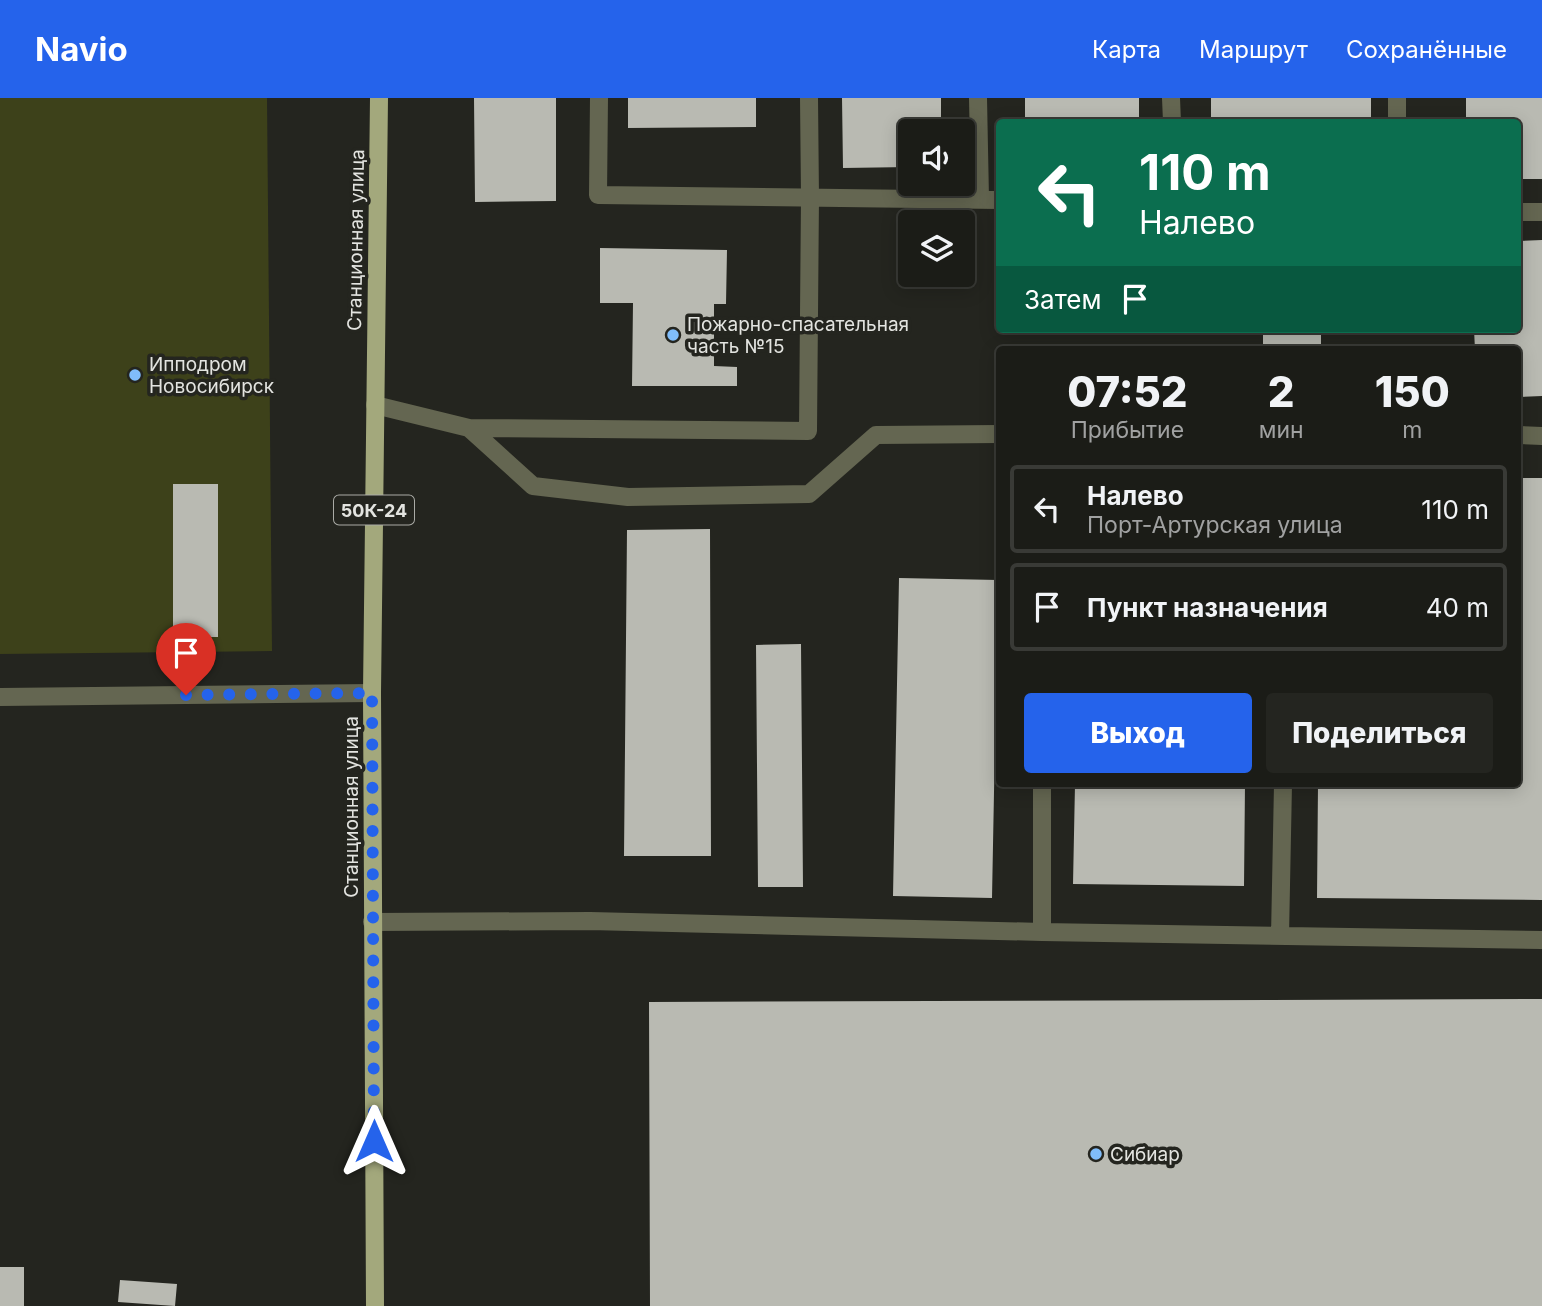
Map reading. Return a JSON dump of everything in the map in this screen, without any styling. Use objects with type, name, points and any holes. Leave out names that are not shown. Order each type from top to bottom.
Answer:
[{"type":"main road","name":"Станционная улица","points":[[375,1306],[372,693],[379,98]]},
{"type":"street","points":[[599,98],[598,195],[996,200]]},
{"type":"street","points":[[375,405],[469,428],[808,431],[809,98]]},
{"type":"street","points":[[978,98],[980,198]]},
{"type":"street","points":[[1171,98],[1172,119]]},
{"type":"street","points":[[1397,119],[1398,98]]},
{"type":"street","points":[[1521,212],[1542,212]]},
{"type":"street","points":[[469,428],[533,486],[628,497],[809,494],[876,435],[996,434]]},
{"type":"street","points":[[1521,435],[1542,436]]},
{"type":"street","points":[[0,696],[372,693]]},
{"type":"street","points":[[1042,787],[1042,932]]},
{"type":"street","points":[[1280,936],[1283,787]]},
{"type":"street","points":[[372,922],[590,921],[1542,940]]},
{"type":"green space","name":"Ипподром Новосибирск","points":[[0,98],[267,98],[272,651],[0,654]]},
{"type":"building","points":[[474,98],[556,98],[556,201],[475,202]]},
{"type":"building","points":[[628,98],[756,98],[756,127],[628,128]]},
{"type":"building","points":[[842,98],[941,98],[941,119],[898,119],[898,167],[843,168]]},
{"type":"building","points":[[1025,98],[1139,98],[1139,119],[1025,119]]},
{"type":"building","points":[[1211,98],[1371,98],[1371,119],[1211,119]]},
{"type":"building","points":[[1466,98],[1542,98],[1542,179],[1521,179],[1521,119],[1466,119]]},
{"type":"building","points":[[1542,240],[1542,396],[1521,397],[1521,346],[1475,346],[1474,333],[1521,333],[1521,241]]},
{"type":"building","name":"Пожарно-спасательная часть №15","points":[[600,248],[727,250],[726,304],[714,304],[714,366],[737,367],[737,386],[632,386],[633,303],[600,303]]},
{"type":"building","points":[[1263,333],[1321,333],[1321,346],[1263,346]]},
{"type":"building","points":[[1521,478],[1542,478],[1542,900],[1317,898],[1318,787],[1521,787]]},
{"type":"building","points":[[173,484],[218,484],[218,637],[173,637]]},
{"type":"building","points":[[710,529],[711,856],[624,856],[627,530]]},
{"type":"building","points":[[899,578],[996,580],[992,898],[893,896]]},
{"type":"building","points":[[801,644],[803,887],[758,887],[756,645]]},
{"type":"building","points":[[1075,787],[1245,787],[1244,886],[1073,884]]},
{"type":"building","name":"Сибиар","points":[[1542,999],[1542,1306],[650,1306],[649,1002]]},
{"type":"building","points":[[0,1267],[24,1267],[24,1306],[0,1306]]},
{"type":"building","points":[[120,1280],[177,1284],[175,1306],[118,1302]]},
{"type":"place","name":"Пожарно-спасательная часть №15","points":[[673,335]]},
{"type":"place","name":"Ипподром Новосибирск","points":[[135,375]]},
{"type":"place","name":"Сибиар","points":[[1096,1154]]},
{"type":"route","points":[[186,695],[372,693],[374,1141]]}]
